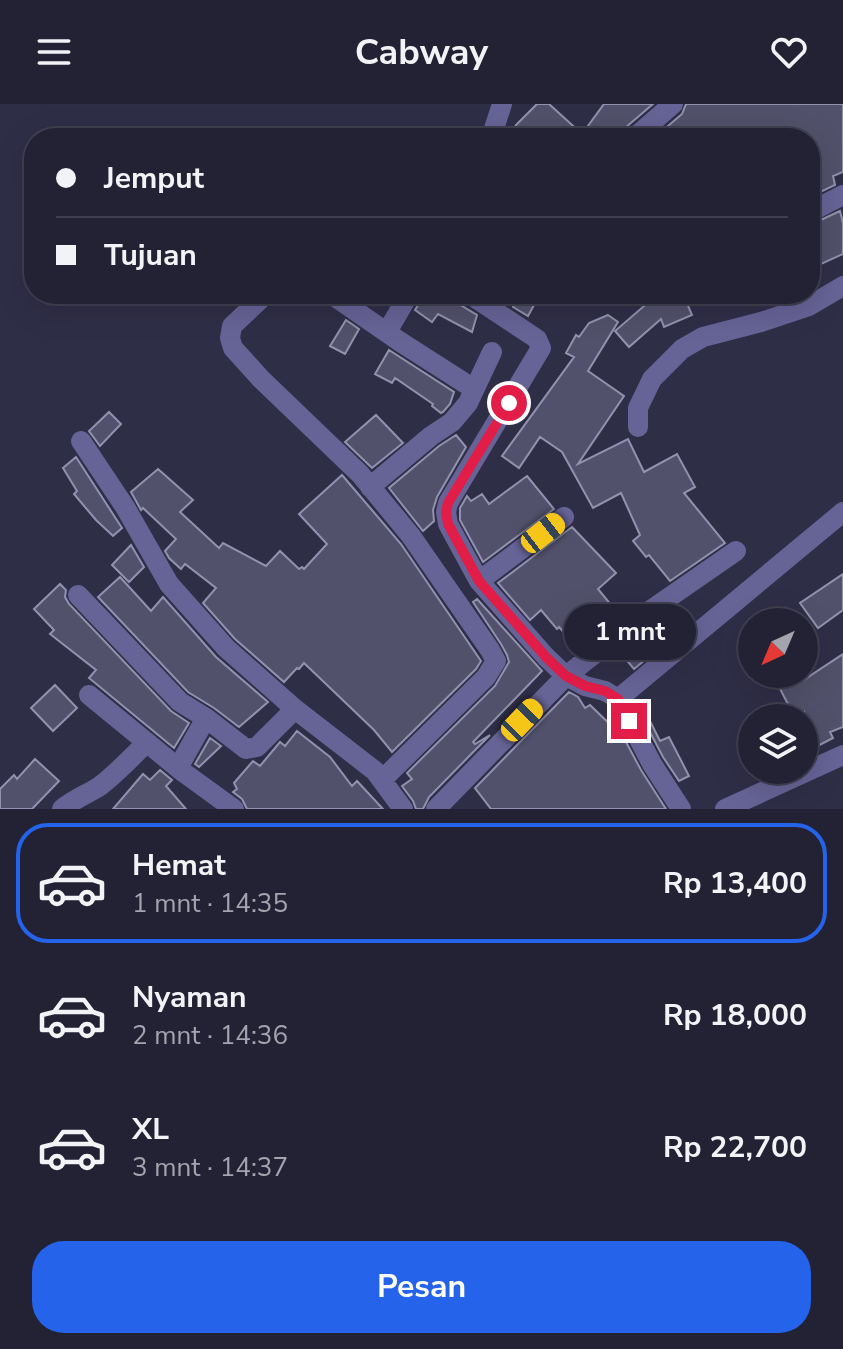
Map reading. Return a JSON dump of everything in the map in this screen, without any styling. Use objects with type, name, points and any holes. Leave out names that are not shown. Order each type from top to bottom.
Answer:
[{"type":"street","points":[[494,128],[502,104]]},
{"type":"street","points":[[645,128],[673,104]]},
{"type":"street","points":[[820,207],[843,195]]},
{"type":"street","points":[[820,300],[843,286]]},
{"type":"street","points":[[255,304],[232,326],[230,338],[233,348],[360,474],[411,536],[496,661],[486,677],[382,780]]},
{"type":"street","points":[[346,304],[474,389]]},
{"type":"street","points":[[387,332],[403,304]]},
{"type":"street","points":[[484,304],[537,339],[541,348],[448,503],[448,524],[479,581],[546,657],[566,676],[618,699],[652,764],[681,809]]},
{"type":"street","points":[[638,427],[638,408],[652,379],[682,349],[703,337],[812,304]]},
{"type":"street","points":[[370,487],[452,422],[468,403],[492,352]]},
{"type":"street","points":[[81,441],[125,507],[169,584],[226,648],[295,709],[375,771],[403,809]]},
{"type":"street","points":[[618,699],[843,512]]},
{"type":"street","points":[[479,581],[564,517]]},
{"type":"street","points":[[436,809],[566,676],[648,612],[736,551]]},
{"type":"street","points":[[78,595],[180,702],[246,749],[257,747],[295,709]]},
{"type":"street","points":[[89,695],[234,809]]},
{"type":"street","points":[[178,768],[206,718]]},
{"type":"street","points":[[62,809],[99,786],[147,742]]},
{"type":"street","points":[[725,809],[843,755]]},
{"type":"building","points":[[537,104],[549,104],[575,128],[514,128]]},
{"type":"building","points":[[604,104],[653,104],[625,128],[586,128]]},
{"type":"building","points":[[686,104],[843,104],[843,172],[833,176],[835,185],[820,192],[820,128],[666,128],[682,114]]},
{"type":"building","points":[[840,211],[843,254],[820,264],[820,220]]},
{"type":"building","points":[[419,304],[459,304],[477,315],[472,332],[438,314],[432,322],[415,310]]},
{"type":"building","points":[[515,304],[535,304],[528,316],[513,307]]},
{"type":"building","points":[[646,304],[687,304],[692,315],[664,327],[661,319],[629,347],[615,331]]},
{"type":"building","points":[[608,315],[618,322],[588,371],[624,396],[578,464],[628,439],[644,472],[677,454],[695,487],[684,493],[725,543],[670,581],[633,541],[640,535],[621,493],[593,508],[562,452],[540,437],[519,468],[502,456],[574,357],[566,353],[576,335],[579,337],[589,323]]},
{"type":"building","points":[[346,320],[359,329],[345,354],[330,346]]},
{"type":"building","points":[[389,350],[454,392],[443,412],[395,378],[392,383],[375,374]]},
{"type":"building","points":[[109,412],[121,424],[100,446],[89,431]]},
{"type":"building","points":[[376,415],[403,443],[372,468],[345,442]]},
{"type":"building","points":[[456,435],[466,447],[437,497],[434,521],[423,531],[389,488]]},
{"type":"building","points":[[76,457],[122,528],[113,536],[74,494],[77,491],[63,468]]},
{"type":"building","points":[[158,469],[193,500],[180,512],[219,548],[223,543],[266,566],[280,551],[299,569],[304,569],[327,544],[299,514],[342,475],[401,544],[481,661],[392,752],[374,730],[304,663],[284,682],[235,639],[203,603],[216,588],[185,564],[181,569],[169,558],[165,551],[176,539],[143,508],[141,510],[131,492]]},
{"type":"building","points":[[527,476],[554,509],[483,562],[460,520],[460,508],[467,496],[471,501],[482,494],[489,504]]},
{"type":"building","points":[[572,527],[616,573],[598,589],[621,617],[579,649],[541,610],[530,620],[498,583]]},
{"type":"building","points":[[131,545],[144,567],[129,582],[112,565]]},
{"type":"building","points":[[843,574],[843,610],[818,628],[818,608],[804,608],[800,603]]},
{"type":"building","points":[[120,577],[151,611],[163,597],[216,657],[268,702],[239,727],[188,692],[98,597]]},
{"type":"building","points":[[60,584],[66,590],[65,597],[69,604],[171,711],[189,723],[174,748],[89,678],[96,670],[50,634],[54,630],[34,609]]},
{"type":"building","points":[[477,599],[542,671],[473,742],[475,744],[490,735],[429,797],[423,809],[416,809],[402,786],[412,779],[407,773],[495,686],[509,662],[501,644],[473,602]]},
{"type":"building","points":[[636,638],[651,655],[634,669],[619,651]]},
{"type":"building","points":[[843,654],[843,727],[830,732],[833,738],[818,746],[818,704],[788,704],[780,688],[818,688],[818,670]]},
{"type":"building","points":[[55,685],[77,708],[53,731],[31,708]]},
{"type":"building","points":[[569,692],[578,697],[585,708],[590,705],[617,731],[619,729],[666,809],[491,809],[475,788]]},
{"type":"building","points":[[643,707],[660,741],[669,737],[689,776],[679,781],[663,757],[639,711]]},
{"type":"building","points":[[297,731],[330,757],[352,786],[357,781],[383,809],[247,809],[242,799],[233,792],[237,789],[234,783],[253,761],[260,766],[280,742],[285,746]]},
{"type":"building","points":[[210,738],[221,746],[199,767],[195,764]]},
{"type":"building","points":[[35,759],[59,781],[32,809],[0,809],[0,789],[14,775],[17,779]]},
{"type":"building","points":[[160,770],[172,780],[166,786],[186,809],[113,809],[143,774],[150,780]]},
{"type":"route","points":[[509,403],[448,503],[448,524],[479,581],[546,657],[566,676],[618,699],[629,721]]}]
